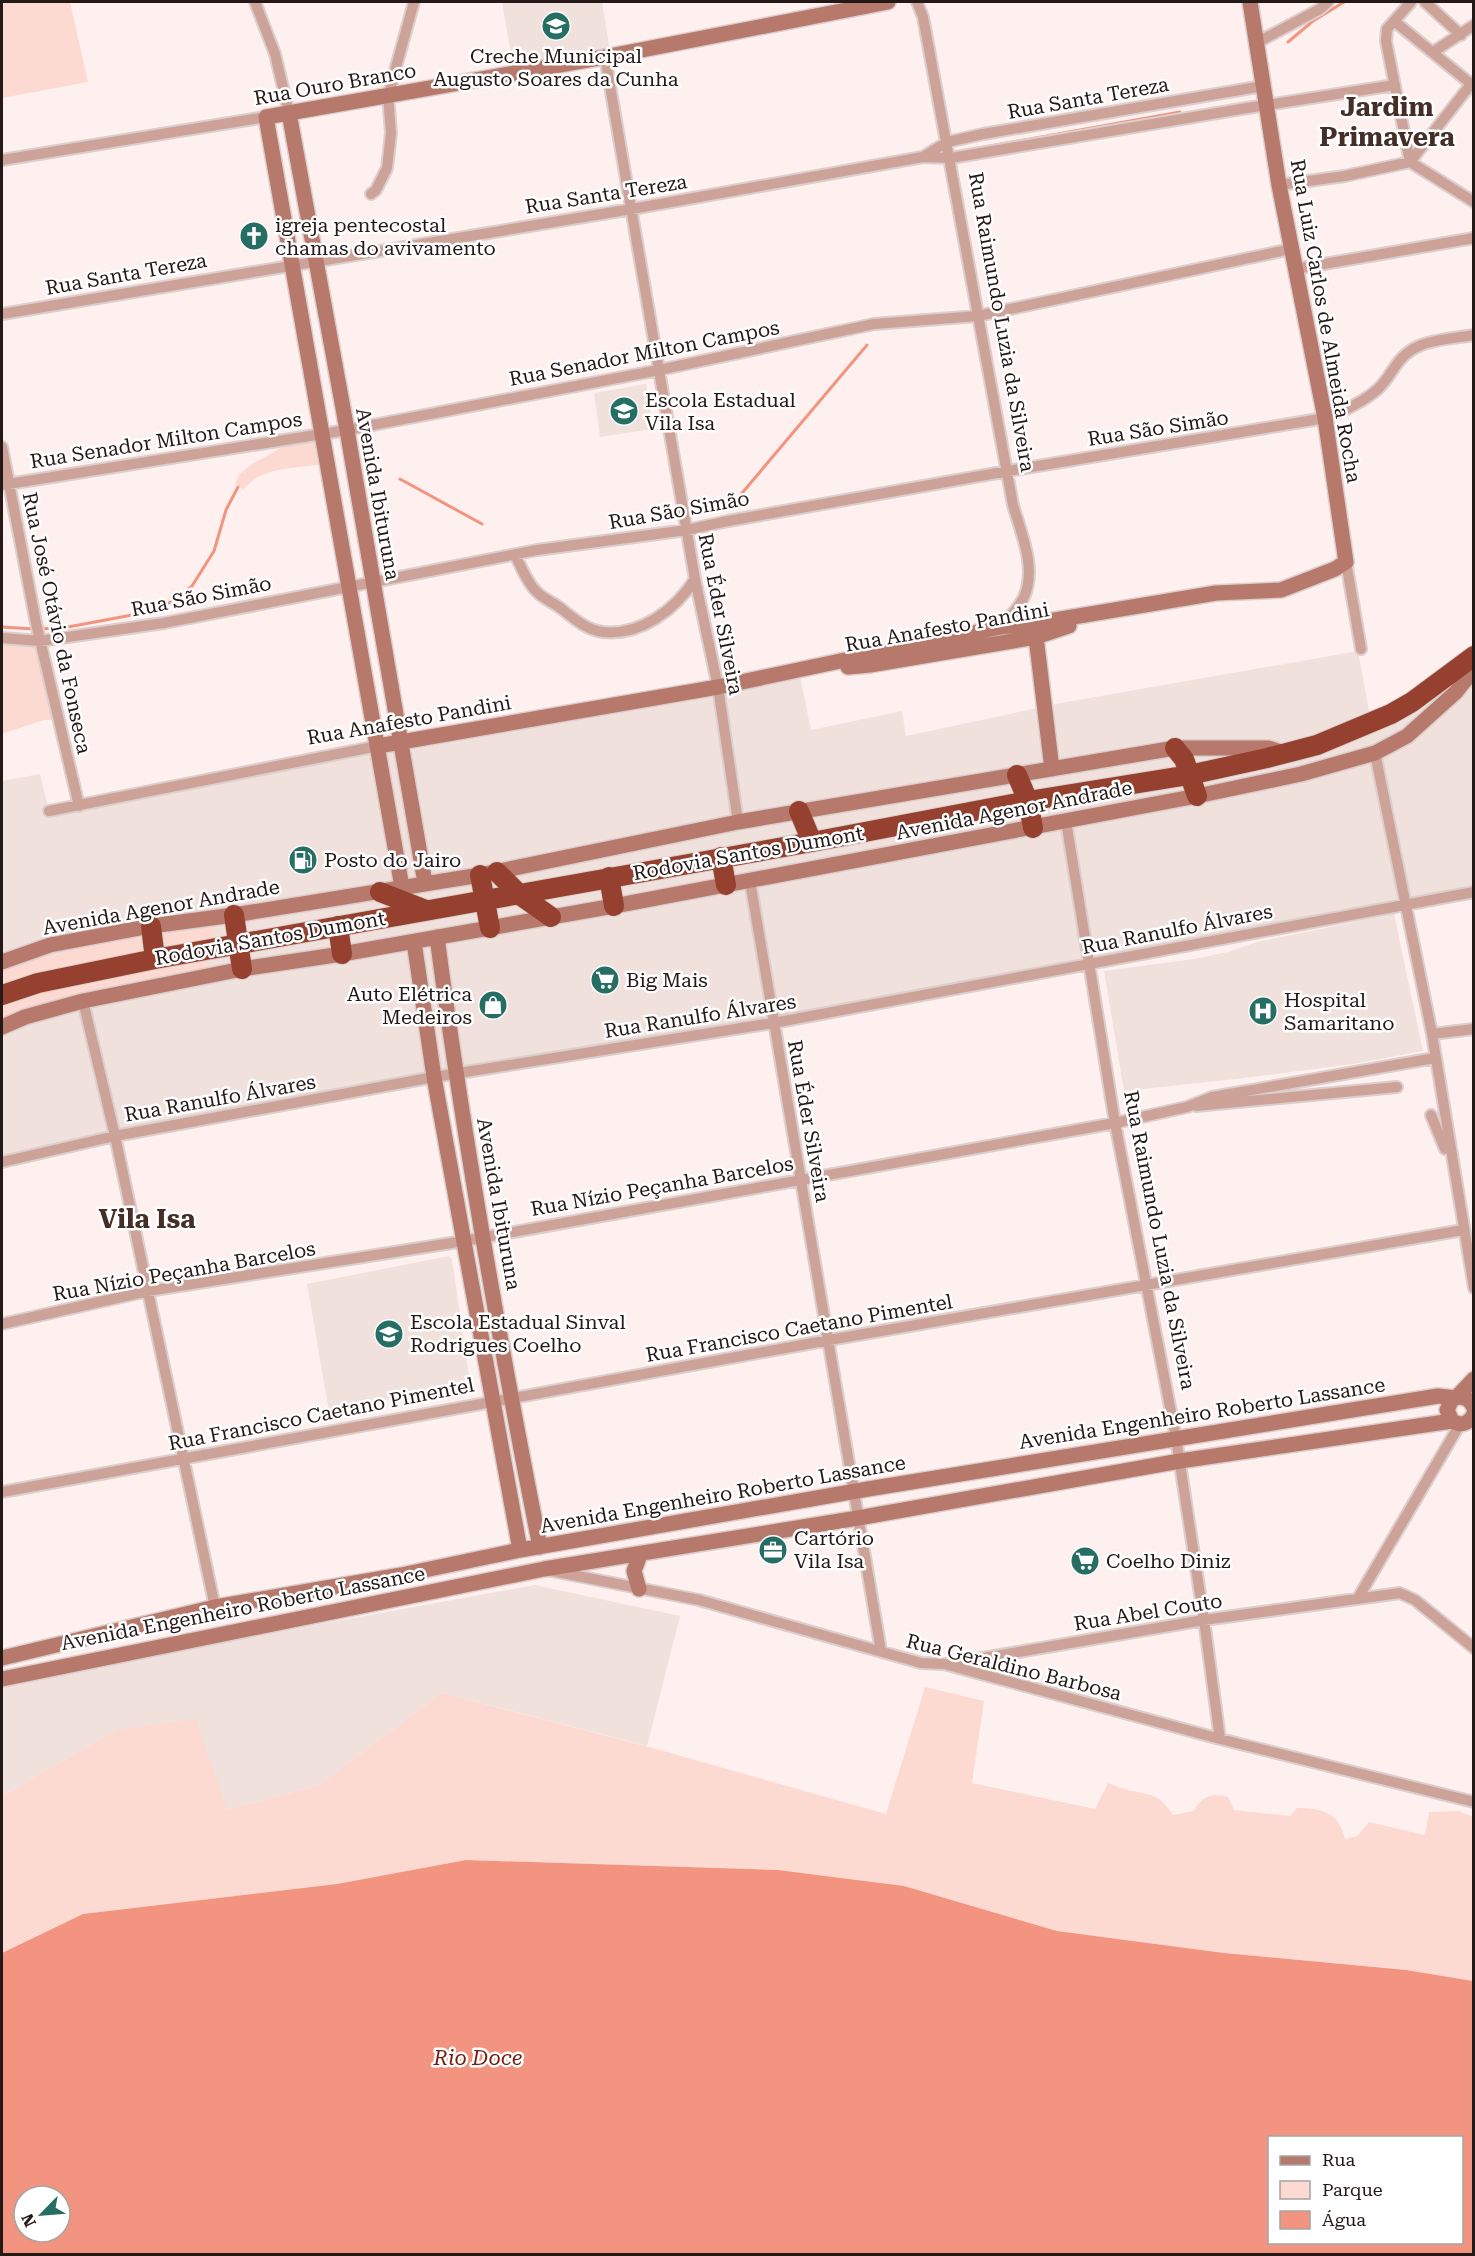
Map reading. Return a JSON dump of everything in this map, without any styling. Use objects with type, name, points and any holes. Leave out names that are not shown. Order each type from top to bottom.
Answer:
[{"type":"highway","name":"Rodovia Santos Dumont","points":[[2,995],[38,984],[155,959],[520,895],[1028,801],[1189,775],[1287,754],[1342,736],[1391,714],[1412,702],[1473,656]]},
{"type":"highway","points":[[1175,748],[1184,759],[1197,796]]},
{"type":"highway","points":[[1017,776],[1028,801],[1033,828]]},
{"type":"highway","points":[[799,811],[812,842]]},
{"type":"highway","points":[[721,857],[726,885]]},
{"type":"highway","points":[[488,873],[551,916]]},
{"type":"highway","points":[[488,873],[486,900],[490,928]]},
{"type":"highway","points":[[609,878],[614,906]]},
{"type":"highway","points":[[380,892],[426,910]]},
{"type":"highway","points":[[234,915],[242,969]]},
{"type":"highway","points":[[151,926],[155,959]]},
{"type":"highway","points":[[338,926],[342,954]]},
{"type":"street","points":[[255,2],[276,54],[288,113]]},
{"type":"street","points":[[371,194],[384,176],[389,158],[391,134],[388,96],[414,2]]},
{"type":"street","name":"Rua Ouro Branco","points":[[2,160],[388,96],[888,2]]},
{"type":"street","name":"Rua Raimundo Luzia da Silveira","points":[[917,2],[923,16],[951,159],[1013,505],[1028,558],[1030,579],[1024,598],[1001,627]]},
{"type":"street","name":"Rua Raimundo Luzia da Silveira","points":[[923,16],[926,2]]},
{"type":"street","name":"Rua Luiz Carlos de Almeida Rocha","points":[[1250,2],[1279,185],[1325,418],[1361,649]]},
{"type":"street","points":[[1258,42],[1320,9],[1328,2]]},
{"type":"street","points":[[1411,2],[1387,29],[1386,40],[1410,162],[1473,202]]},
{"type":"street","points":[[1425,2],[1461,35]]},
{"type":"street","points":[[1279,185],[1345,176],[1410,162],[1471,84],[1394,21]]},
{"type":"street","points":[[1433,52],[1473,25]]},
{"type":"street","name":"Rua Éder Silveira","points":[[605,57],[695,579],[718,687],[738,822]]},
{"type":"street","name":"Rua Santa Tereza","points":[[4,311],[632,209],[923,157],[951,159],[1395,85]]},
{"type":"street","name":"Rua Santa Tereza","points":[[923,157],[947,142],[1263,86]]},
{"type":"street","name":"Avenida Ibituruna","points":[[288,113],[316,260],[425,883]]},
{"type":"street","points":[[266,117],[402,887]]},
{"type":"street","points":[[1295,270],[1473,238]]},
{"type":"street","name":"Rua Senador Milton Campos","points":[[5,484],[346,430],[659,370],[874,324],[978,316],[1291,249]]},
{"type":"street","name":"Rua São Simão","points":[[2,638],[40,641],[164,623],[537,550],[687,530],[1008,471],[1325,418],[1354,407],[1379,388],[1394,365],[1420,345],[1473,335]]},
{"type":"street","name":"Rua José Otávio da Fonseca","points":[[2,447],[5,484],[79,806]]},
{"type":"street","points":[[515,555],[535,591],[581,624],[602,632],[626,630],[650,622],[684,596],[695,579]]},
{"type":"street","name":"Rua Anafesto Pandini","points":[[49,811],[378,746],[718,687],[1001,627],[1216,593],[1281,590],[1335,569],[1346,562]]},
{"type":"street","name":"Rua Anafesto Pandini","points":[[778,673],[870,665],[1036,637],[1120,609]]},
{"type":"street","points":[[1036,637],[1052,769]]},
{"type":"street","name":"Avenida Agenor Andrade","points":[[2,1027],[26,1017],[82,1001],[242,969],[414,942],[750,881],[1033,828],[1301,774],[1375,753],[1407,736],[1456,692],[1473,669]]},
{"type":"street","name":"Avenida Agenor Andrade","points":[[2,962],[50,945],[151,926],[380,892],[488,873],[738,822],[1175,748],[1269,748],[1287,754]]},
{"type":"street","points":[[1375,753],[1432,1034],[1473,1288]]},
{"type":"street","name":"Rua Raimundo Luzia da Silveira","points":[[1066,821],[1115,1124],[1180,1461],[1220,1739]]},
{"type":"street","name":"Rua Éder Silveira","points":[[750,881],[881,1651]]},
{"type":"street","name":"Rua Ranulfo Álvares","points":[[2,1162],[115,1136],[455,1073],[773,1023],[1473,892]]},
{"type":"street","name":"Avenida Ibituruna","points":[[436,938],[455,1073],[510,1398],[540,1547]]},
{"type":"street","name":"Avenida Ibituruna","points":[[414,942],[434,1077],[520,1550]]},
{"type":"street","points":[[82,1001],[115,1136],[215,1607]]},
{"type":"street","points":[[1432,1034],[1473,1029]]},
{"type":"street","name":"Rua Nízio Peçanha Barcelos","points":[[1187,1107],[1212,1097],[1435,1058]]},
{"type":"street","name":"Rua Nízio Peçanha Barcelos","points":[[2,1324],[148,1292],[464,1241],[1115,1124],[1187,1107],[1397,1087]]},
{"type":"street","points":[[1431,1115],[1454,1174]]},
{"type":"street","name":"Rua Francisco Caetano Pimentel","points":[[2,1492],[829,1340],[1463,1230]]},
{"type":"street","points":[[1358,1598],[1465,1423],[1447,1410],[1449,1402],[1473,1379]]},
{"type":"street","name":"Avenida Engenheiro Roberto Lassance","points":[[2,1658],[215,1607],[400,1575],[520,1550],[1176,1438],[1438,1396],[1456,1397]]},
{"type":"street","points":[[1456,1397],[1466,1398],[1473,1408]]},
{"type":"street","points":[[1321,1415],[1326,1439]]},
{"type":"street","name":"Avenida Engenheiro Roberto Lassance","points":[[2,1679],[544,1569],[858,1518],[1180,1461],[1326,1439],[1465,1423]]},
{"type":"street","points":[[639,1590],[634,1571],[640,1555]]},
{"type":"street","name":"Rua Geraldino Barbosa","points":[[544,1569],[639,1590],[699,1600],[921,1664],[944,1664],[1220,1739],[1473,1802]]},
{"type":"street","points":[[400,1575],[406,1596]]},
{"type":"street","name":"Rua Abel Couto","points":[[944,1664],[1204,1620],[1400,1593],[1415,1600],[1473,1648]]},
{"type":"shaded area","name":"Creche Municipal Augusto Soares da Cunha","points":[[502,2],[602,2],[610,51],[513,66]]},
{"type":"shaded area","name":"Escola Estadual Vila Isa","points":[[646,384],[653,429],[600,437],[594,393]]},
{"type":"shaded area","points":[[1358,651],[1371,722],[1473,656],[1473,891],[447,1077],[2,1163],[2,781],[40,774],[49,811],[799,671],[811,730],[902,711],[906,736],[1061,703]]},
{"type":"shaded area","name":"Hospital Samaritano","points":[[1394,914],[1423,1051],[1353,1064],[1124,1091],[1104,971],[1194,959],[1228,952],[1257,942]]},
{"type":"shaded area","name":"Escola Estadual Sinval Rodrigues Coelho","points":[[449,1256],[452,1259],[470,1383],[329,1411],[307,1284]]},
{"type":"shaded area","points":[[535,1585],[680,1616],[647,1746],[442,1693],[319,1785],[227,1810],[116,1730],[2,1796],[2,1687],[182,1649]]},
{"type":"green space","points":[[2,2],[70,2],[88,82],[2,98]]},
{"type":"green space","points":[[320,434],[326,464],[270,472],[251,482],[243,490],[235,483],[239,475],[252,464],[300,437]]},
{"type":"green space","points":[[2,644],[38,646],[55,720],[44,720],[2,734]]},
{"type":"green space","points":[[212,924],[216,932],[213,941],[164,951],[158,937],[162,933]]},
{"type":"green space","points":[[136,937],[142,939],[146,947],[143,951],[2,984],[2,969],[53,954]]},
{"type":"green space","points":[[204,958],[210,962],[210,968],[71,997],[2,1017],[2,1002],[36,991]]},
{"type":"green space","points":[[925,1687],[984,1701],[972,1783],[1095,1809],[1108,1783],[1156,1797],[1173,1815],[1194,1811],[1200,1802],[1212,1795],[1228,1797],[1234,1810],[1290,1816],[1297,1808],[1314,1809],[1334,1817],[1345,1839],[1357,1836],[1369,1822],[1425,1835],[1429,1812],[1459,1811],[1473,1817],[1473,1981],[1406,1970],[1224,1953],[1057,1931],[904,1886],[778,1870],[466,1860],[337,1884],[83,1914],[2,1953],[2,1796],[116,1730],[196,1719],[227,1810],[319,1785],[442,1693],[653,1748],[886,1814]]},
{"type":"water","name":"Rio Doce","points":[[466,1860],[778,1870],[904,1886],[1057,1931],[1224,1953],[1406,1970],[1473,1981],[1473,2254],[2,2254],[2,1953],[83,1914],[337,1884]]},
{"type":"waterway","points":[[1288,42],[1313,21],[1344,2]]},
{"type":"waterway","points":[[974,149],[1180,112]]},
{"type":"waterway","points":[[732,505],[867,345]]},
{"type":"waterway","points":[[400,479],[482,524]]},
{"type":"waterway","points":[[41,629],[68,627],[148,612],[175,600],[192,586],[214,551],[226,510],[238,487]]},
{"type":"waterway","points":[[2,627],[34,629]]},
{"type":"place","name":"Creche Municipal Augusto Soares da Cunha","points":[[556,26]]},
{"type":"place","name":"igreja pentecostal chamas do avivamento","points":[[254,236]]},
{"type":"place","name":"Escola Estadual Vila Isa","points":[[624,411]]},
{"type":"place","name":"Posto do Jairo","points":[[303,860]]},
{"type":"place","name":"Big Mais","points":[[605,980]]},
{"type":"place","name":"Auto Elétrica Medeiros","points":[[493,1005]]},
{"type":"place","name":"Hospital Samaritano","points":[[1263,1011]]},
{"type":"place","name":"Escola Estadual Sinval Rodrigues Coelho","points":[[389,1334]]},
{"type":"place","name":"Cartório Vila Isa","points":[[773,1550]]},
{"type":"place","name":"Coelho Diniz","points":[[1085,1561]]},
{"type":"district","name":"Jardim Primavera","points":[[1387,122]]},
{"type":"district","name":"Vila Isa","points":[[147,1219]]}]
